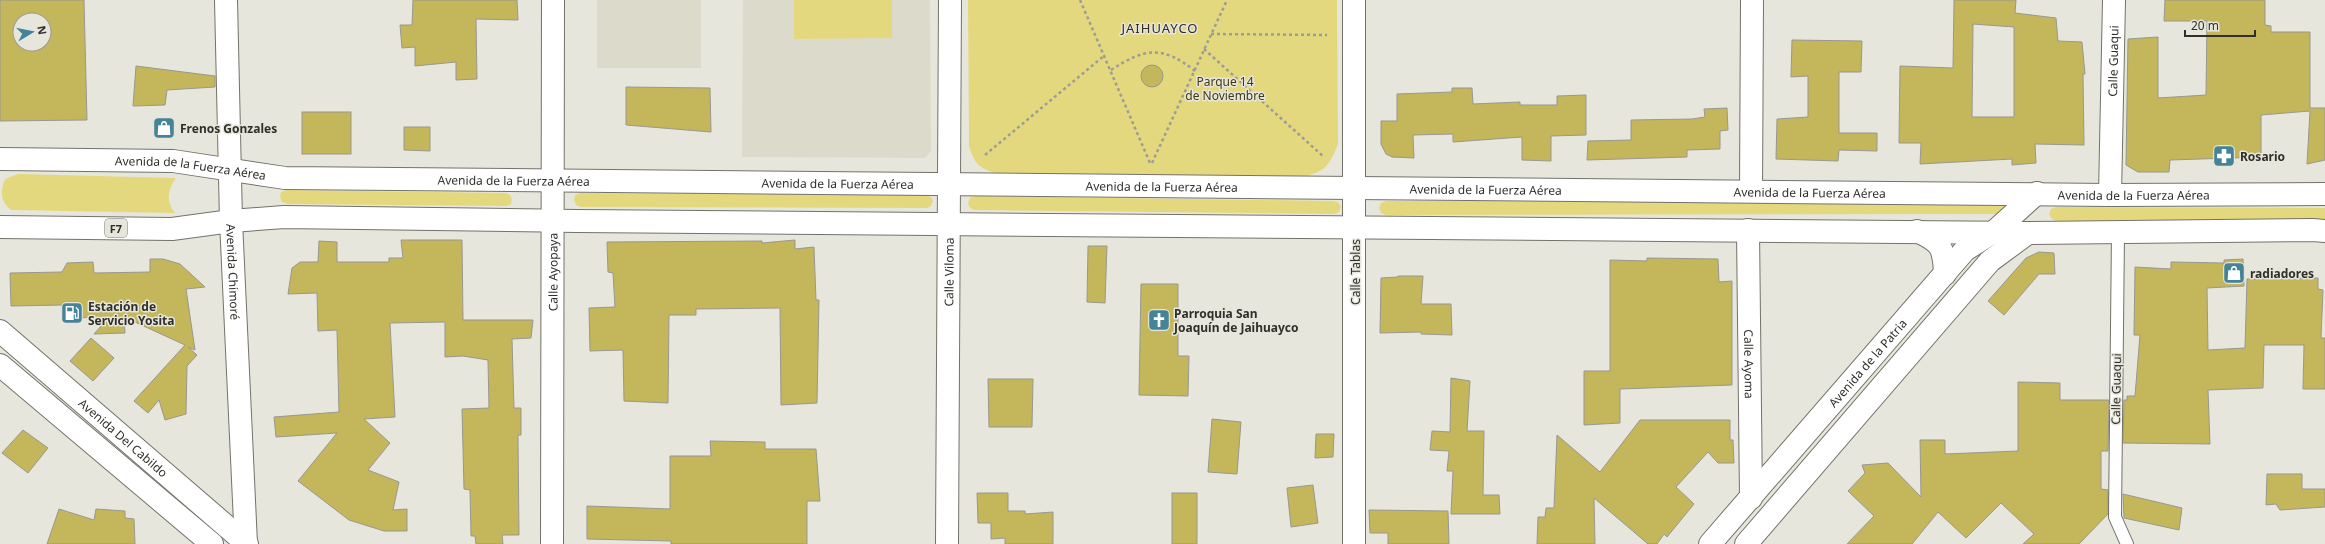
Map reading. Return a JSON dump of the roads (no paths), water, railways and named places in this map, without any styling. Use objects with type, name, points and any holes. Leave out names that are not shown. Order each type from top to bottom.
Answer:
[{"type":"main road","name":"Avenida Chimoré","points":[[226,0],[229,169],[246,544]]},
{"type":"main road","name":"Calle Ayopaya","points":[[552,544],[553,0]]},
{"type":"main road","name":"Calle Viloma","points":[[947,544],[950,0]]},
{"type":"main road","name":"Calle Tablas","points":[[1354,0],[1356,228],[1354,544]]},
{"type":"main road","points":[[1751,190],[1752,0]]},
{"type":"main road","name":"Calle Guaqui","points":[[2110,195],[2114,0]]},
{"type":"main road","name":"Avenida de la Fuerza Aérea","points":[[0,159],[172,161],[285,178],[949,185],[1751,190],[2110,195],[2325,194]]},
{"type":"main road","name":"Avenida de la Patria","points":[[1710,544],[1966,250],[1995,231],[2037,193]]},
{"type":"main road","points":[[231,221],[284,217],[949,225],[1995,231],[2028,233],[2325,231]]},
{"type":"main road","name":"F7","points":[[0,227],[172,229],[231,221]]},
{"type":"main road","name":"Calle Ayoma","points":[[1748,230],[1750,498]]},
{"type":"main road","points":[[1915,231],[1932,238],[1941,246],[1944,257],[1945,274]]},
{"type":"main road","points":[[1746,544],[1990,261],[2028,233]]},
{"type":"main road","name":"Avenida Del Cabildo","points":[[0,331],[246,544]]},
{"type":"main road","name":"Avenida Del Cabildo","points":[[0,365],[212,544]]},
{"type":"lane","name":"Calle Guaqui","points":[[2118,232],[2115,517],[2127,544]]},
{"type":"place","name":"Frenos Gonzales","points":[[164,128]]},
{"type":"place","name":"Rosario","points":[[2224,156]]},
{"type":"place","name":"radiadores","points":[[2234,273]]},
{"type":"place","name":"Estación de Servicio Yosita","points":[[72,313]]},
{"type":"place","name":"Parroquia San Joaquín de Jaihuayco","points":[[1159,320]]},
{"type":"district","name":"JAIHUAYCO","points":[[1160,28]]},
{"type":"park label","name":"Parque 14 de Noviembre","points":[[1225,88]]}]
